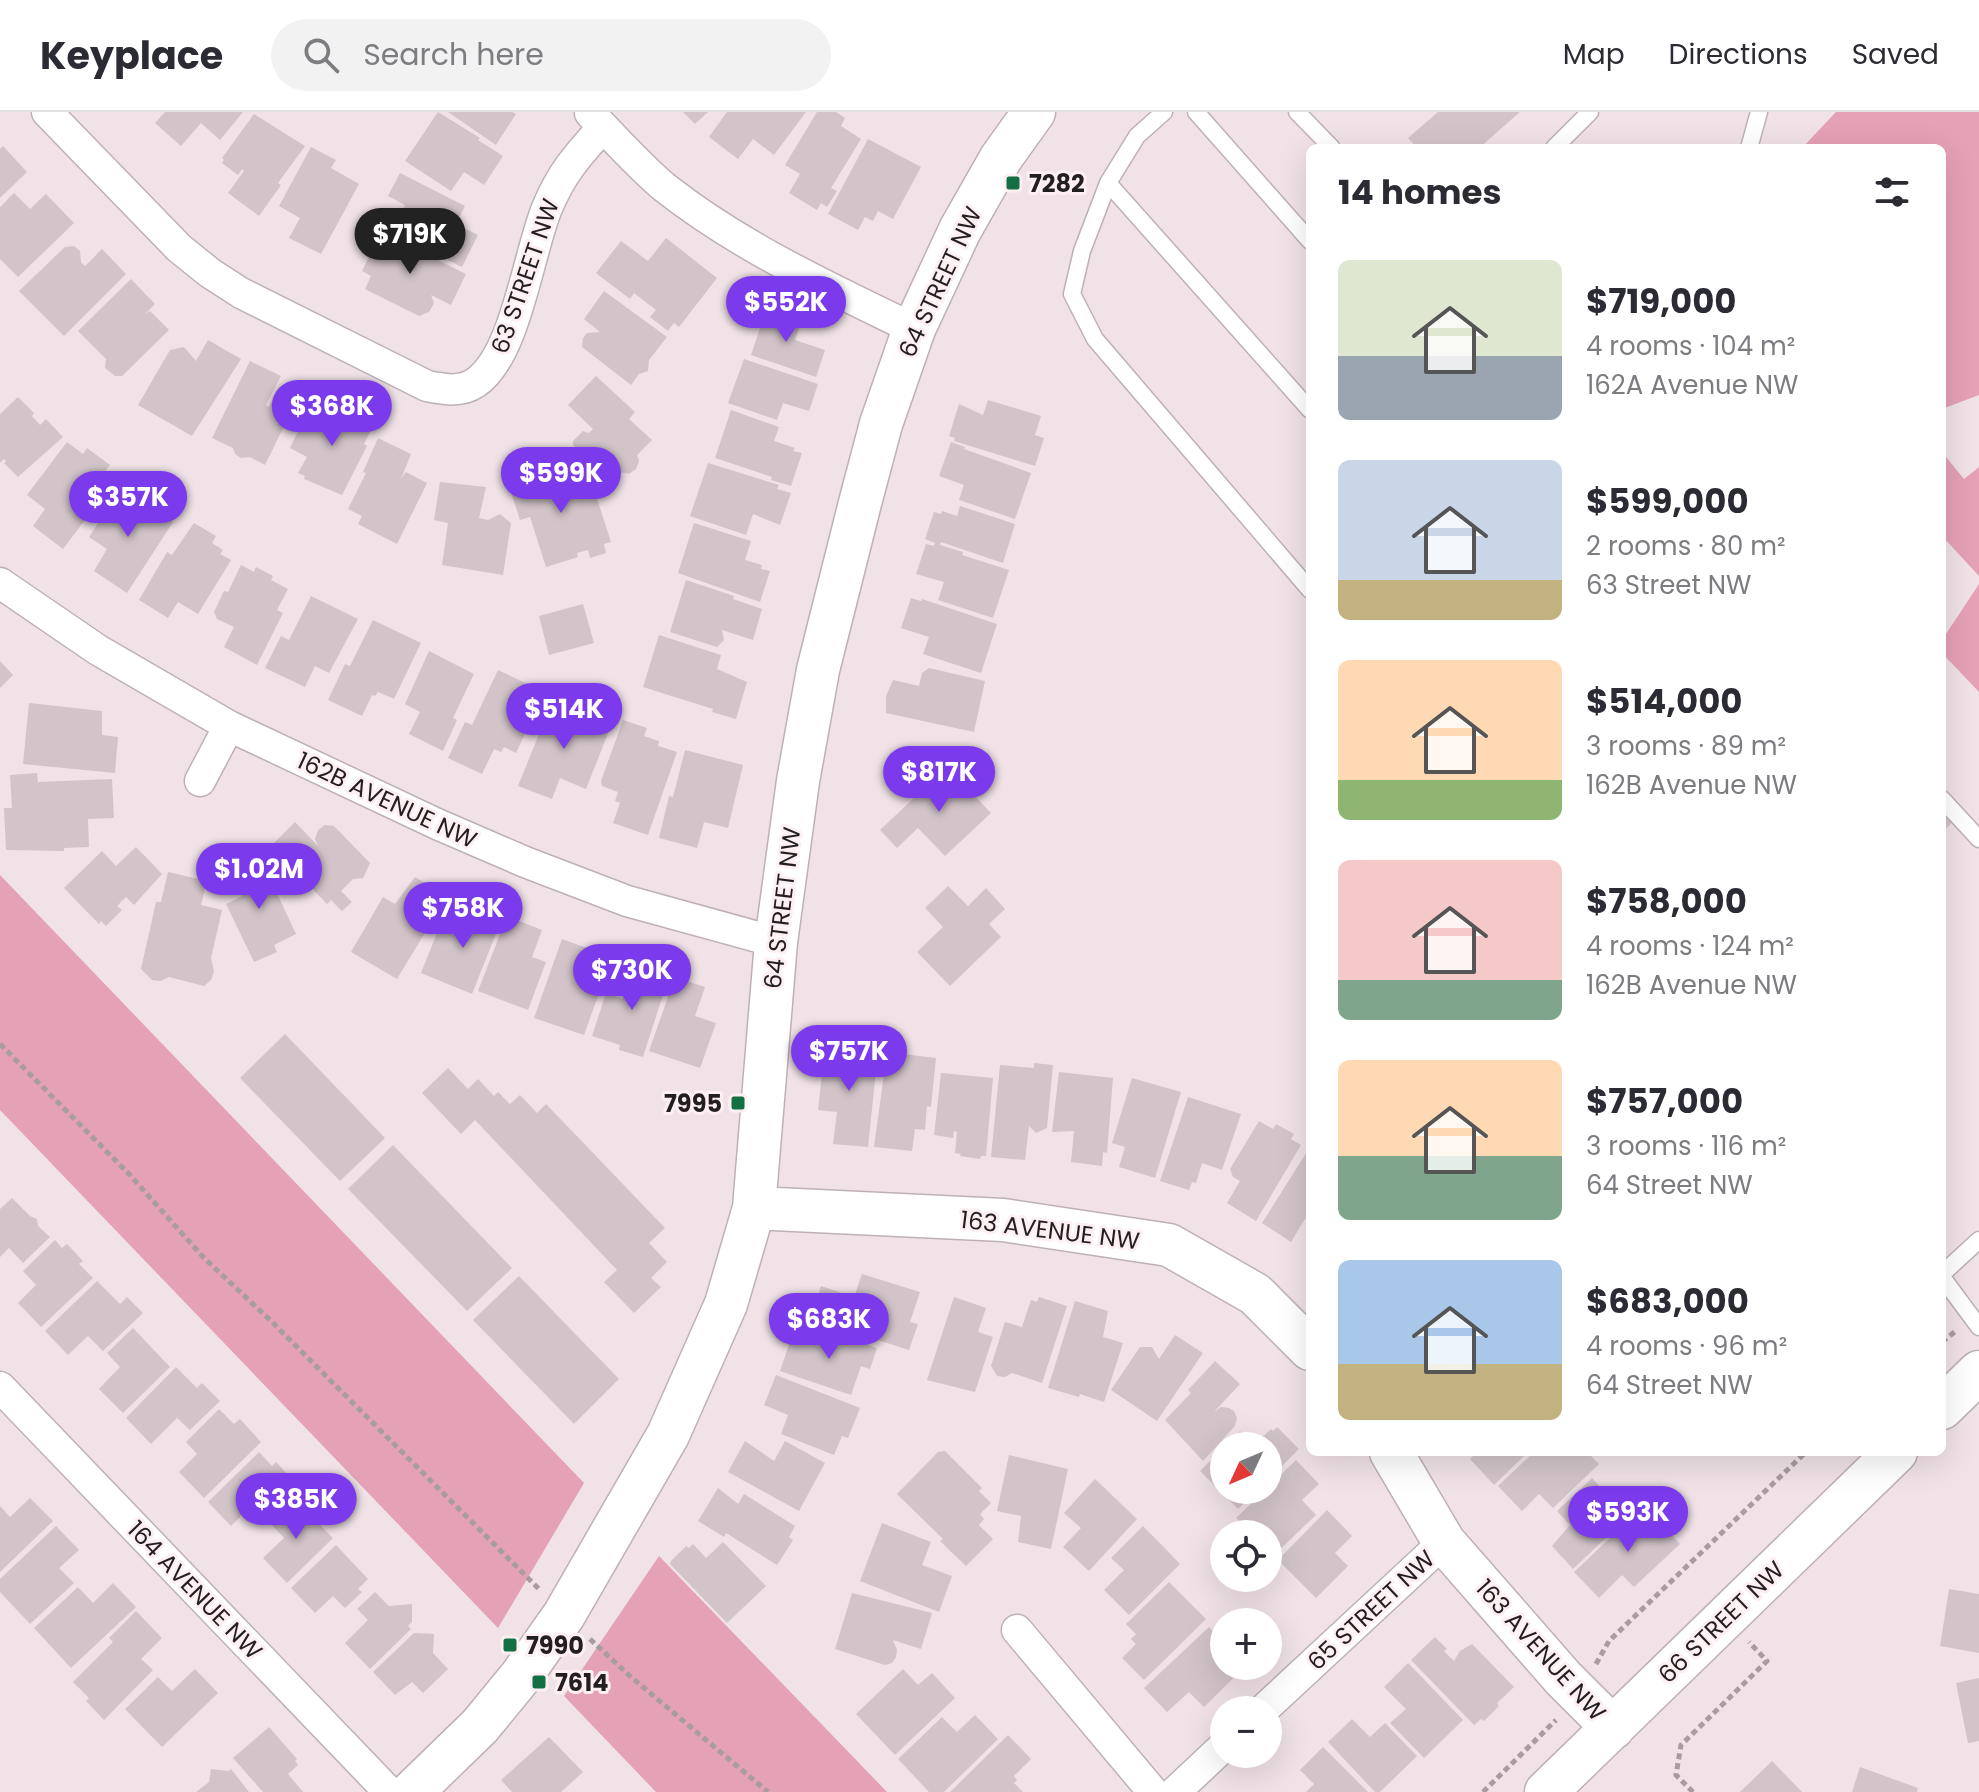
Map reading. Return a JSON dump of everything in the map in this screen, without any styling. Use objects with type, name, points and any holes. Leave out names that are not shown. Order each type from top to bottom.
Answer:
[{"type":"street","name":"63 STREET NW","points":[[47,112],[179,248],[241,293],[427,386],[449,390],[473,384],[493,366],[504,344],[545,211],[562,174],[596,119]]},
{"type":"street","name":"64 STREET NW","points":[[412,1792],[480,1726],[521,1676],[564,1615],[668,1435],[726,1304],[754,1208],[776,942],[798,781],[818,670],[881,424],[914,329],[960,230],[1001,158],[1034,112]]},
{"type":"street","points":[[596,119],[663,186],[717,225],[779,263],[914,329]]},
{"type":"street","name":"162B AVENUE NW","points":[[0,583],[98,650],[229,726],[423,817],[525,862],[627,901],[776,942]]},
{"type":"street","points":[[200,781],[229,726]]},
{"type":"street","name":"163 AVENUE NW","points":[[754,1208],[1003,1220],[1169,1245],[1255,1294],[1306,1345]]},
{"type":"street","points":[[1946,1404],[1979,1372]]},
{"type":"street","name":"164 AVENUE NW","points":[[0,1387],[389,1792]]},
{"type":"street","name":"163 AVENUE NW","points":[[1393,1456],[1444,1542],[1613,1728]]},
{"type":"street","name":"66 STREET NW","points":[[1546,1792],[1892,1456]]},
{"type":"street","name":"65 STREET NW","points":[[1278,1696],[1444,1542]]},
{"type":"street","points":[[1017,1630],[1153,1792]]},
{"type":"street","points":[[1175,1792],[1210,1759]]},
{"type":"lane","points":[[1164,112],[1137,136],[1108,183],[1082,251],[1072,294],[1095,339],[1306,585]]},
{"type":"lane","points":[[1196,112],[1306,236]]},
{"type":"lane","points":[[1297,112],[1328,144]]},
{"type":"lane","points":[[1558,144],[1590,112]]},
{"type":"lane","points":[[1750,144],[1759,112]]},
{"type":"lane","points":[[1108,183],[1306,406]]},
{"type":"lane","points":[[1946,803],[1979,839]]},
{"type":"lane","points":[[1946,1272],[1979,1240]]},
{"type":"lane","points":[[1946,1282],[1979,1327]]},
{"type":"path","points":[[0,1044],[129,1174],[204,1258],[269,1319],[564,1615],[631,1677],[768,1792]]},
{"type":"path","points":[[1483,1792],[1541,1738],[1579,1694],[1609,1641],[1802,1456]]},
{"type":"path","points":[[1693,1792],[1676,1775],[1681,1745],[1767,1661],[1726,1618]]},
{"type":"shaded area","points":[[1836,112],[1979,112],[1979,395],[1946,407],[1946,144],[1806,144]]},
{"type":"shaded area","points":[[1946,457],[1964,479],[1979,467],[1979,576],[1946,540]]},
{"type":"shaded area","points":[[1979,584],[1979,692],[1946,657],[1946,634]]},
{"type":"shaded area","points":[[0,875],[584,1483],[498,1628],[0,1110]]},
{"type":"shaded area","points":[[659,1556],[887,1792],[656,1792],[564,1696]]},
{"type":"building","points":[[165,112],[243,112],[220,140],[201,123],[181,146],[155,123]]},
{"type":"building","points":[[438,112],[503,156],[484,185],[464,172],[451,191],[405,161]]},
{"type":"building","points":[[448,112],[512,112],[516,114],[496,145]]},
{"type":"building","points":[[683,112],[708,112],[695,124]]},
{"type":"building","points":[[727,112],[806,112],[774,155],[753,139],[738,159],[709,137]]},
{"type":"building","points":[[817,112],[836,112],[845,118],[841,126],[861,139],[831,188],[837,191],[827,207],[821,203],[817,210],[789,193],[800,174],[785,165]]},
{"type":"building","points":[[1438,112],[1520,112],[1484,144],[1413,144],[1408,138]]},
{"type":"building","points":[[254,114],[305,146],[259,216],[228,193],[244,171],[242,169],[238,175],[222,163],[222,158]]},
{"type":"building","points":[[868,139],[921,167],[893,219],[878,211],[873,221],[865,217],[858,230],[828,214]]},
{"type":"building","points":[[3,146],[27,172],[0,198],[0,149]]},
{"type":"building","points":[[311,147],[336,160],[331,168],[359,184],[321,254],[289,238],[300,218],[279,206]]},
{"type":"building","points":[[400,173],[465,206],[456,224],[478,235],[462,267],[391,232],[405,205],[388,196]]},
{"type":"building","points":[[14,193],[30,209],[46,194],[74,223],[18,277],[0,259],[0,207]]},
{"type":"building","points":[[381,232],[466,274],[451,305],[431,295],[434,303],[429,312],[419,316],[365,289],[371,276],[362,271]]},
{"type":"building","points":[[666,238],[717,278],[679,327],[674,323],[668,331],[650,317],[656,310],[634,293],[630,299],[596,273],[621,241],[648,261]]},
{"type":"building","points":[[74,246],[80,251],[81,262],[85,266],[102,249],[126,274],[64,336],[19,291],[65,247]]},
{"type":"building","points":[[131,279],[155,304],[144,315],[150,311],[169,330],[122,376],[115,376],[105,368],[106,359],[78,331]]},
{"type":"building","points":[[604,291],[667,337],[649,360],[648,371],[639,374],[631,385],[582,347],[587,333],[600,332],[584,319]]},
{"type":"building","points":[[767,307],[796,317],[800,325],[795,340],[825,350],[816,377],[751,355]]},
{"type":"building","points":[[208,340],[241,359],[192,436],[138,405],[170,350],[184,347],[196,361]]},
{"type":"building","points":[[744,359],[818,384],[809,411],[783,403],[777,420],[728,403]]},
{"type":"building","points":[[250,361],[281,376],[266,405],[269,407],[271,402],[291,412],[265,465],[250,457],[241,458],[233,448],[212,438]]},
{"type":"building","points":[[596,376],[635,412],[629,419],[652,440],[637,455],[639,461],[636,469],[629,474],[620,472],[611,482],[573,445],[583,431],[589,433],[593,429],[568,405]]},
{"type":"building","points":[[18,397],[34,413],[32,416],[40,425],[46,419],[63,437],[18,477],[4,463],[4,459],[0,463],[0,414]]},
{"type":"building","points":[[988,400],[1041,416],[1035,435],[1044,438],[1035,466],[954,441],[955,438],[949,436],[959,404],[983,415]]},
{"type":"building","points":[[341,404],[375,422],[364,444],[367,446],[342,495],[304,479],[305,476],[298,473],[307,457],[290,448],[308,411],[331,423]]},
{"type":"building","points":[[731,410],[779,427],[774,441],[802,453],[791,486],[715,458]]},
{"type":"building","points":[[378,438],[411,454],[401,479],[406,472],[427,483],[397,544],[358,524],[362,516],[348,509],[366,473],[363,472]]},
{"type":"building","points":[[67,442],[83,454],[87,448],[110,465],[83,500],[94,508],[63,549],[33,526],[45,509],[27,495]]},
{"type":"building","points":[[951,442],[1031,473],[1015,519],[959,500],[964,485],[939,476]]},
{"type":"building","points":[[556,463],[564,489],[591,480],[611,542],[604,544],[606,553],[590,558],[588,550],[577,553],[578,557],[546,567],[530,517],[520,520],[508,483],[523,478],[522,474]]},
{"type":"building","points":[[708,463],[779,485],[777,489],[791,493],[780,525],[753,514],[746,535],[690,516]]},
{"type":"building","points":[[440,482],[486,487],[479,518],[488,520],[500,514],[511,523],[503,575],[442,565],[448,523],[434,520]]},
{"type":"building","points":[[119,491],[130,499],[133,495],[173,522],[127,593],[94,571],[107,549],[89,537]]},
{"type":"building","points":[[960,506],[1015,524],[1003,563],[941,542],[940,545],[1009,570],[993,618],[938,600],[944,582],[916,574],[926,544],[934,546],[935,543],[925,539],[934,512],[957,516]]},
{"type":"building","points":[[194,523],[216,536],[212,543],[223,550],[220,554],[231,560],[198,614],[178,602],[168,618],[139,600],[167,552],[172,555]]},
{"type":"building","points":[[694,523],[751,541],[745,560],[770,571],[760,602],[678,573]]},
{"type":"building","points":[[241,565],[254,572],[256,567],[288,589],[277,610],[283,613],[257,665],[224,647],[234,627],[217,619],[214,612]]},
{"type":"building","points":[[686,580],[762,609],[753,640],[722,630],[724,640],[717,647],[670,632]]},
{"type":"building","points":[[311,596],[358,619],[329,673],[315,666],[305,687],[265,668],[281,636],[289,640]]},
{"type":"building","points":[[911,598],[997,624],[981,673],[923,654],[929,637],[901,628]]},
{"type":"building","points":[[583,604],[594,643],[549,655],[539,616]]},
{"type":"building","points":[[373,620],[421,643],[394,699],[378,692],[372,695],[362,716],[328,700],[345,664],[350,666]]},
{"type":"building","points":[[659,635],[721,655],[717,669],[747,682],[736,719],[643,687]]},
{"type":"building","points":[[429,651],[474,674],[453,718],[457,720],[443,751],[409,734],[420,712],[405,704]]},
{"type":"building","points":[[0,661],[13,675],[0,688]]},
{"type":"building","points":[[929,668],[985,681],[974,732],[886,713],[886,696],[893,680],[919,686],[922,673]]},
{"type":"building","points":[[498,670],[545,692],[516,753],[504,747],[501,752],[494,749],[482,774],[448,758],[465,722],[472,725]]},
{"type":"building","points":[[552,702],[611,726],[586,789],[560,778],[552,799],[518,786]]},
{"type":"building","points":[[29,703],[102,711],[102,735],[118,737],[115,773],[23,764]]},
{"type":"building","points":[[623,720],[647,728],[644,736],[659,741],[658,746],[677,752],[648,835],[613,823],[620,803],[615,801],[618,792],[602,786],[601,781]]},
{"type":"building","points":[[685,750],[743,765],[728,828],[704,822],[697,848],[659,838]]},
{"type":"building","points":[[947,767],[991,813],[945,856],[918,828],[897,848],[880,830]]},
{"type":"building","points":[[37,773],[38,782],[112,779],[114,818],[88,819],[89,847],[64,848],[64,851],[6,850],[4,808],[12,808],[10,775]]},
{"type":"building","points":[[1946,812],[1954,821],[1946,828]]},
{"type":"building","points":[[295,822],[318,846],[315,839],[318,830],[325,825],[334,826],[370,863],[363,878],[353,879],[341,891],[352,902],[342,911],[331,900],[327,904],[271,846]]},
{"type":"building","points":[[136,847],[162,874],[134,905],[126,897],[117,906],[122,910],[106,926],[101,921],[99,924],[64,888],[102,851],[116,866]]},
{"type":"building","points":[[260,857],[296,934],[274,945],[277,952],[254,962],[226,904],[242,896],[230,871]]},
{"type":"building","points":[[168,872],[207,881],[201,905],[222,910],[211,958],[214,972],[204,986],[169,977],[161,981],[152,980],[141,969],[156,902],[161,902]]},
{"type":"building","points":[[415,877],[447,896],[397,979],[351,952],[383,897],[395,904]]},
{"type":"building","points":[[948,886],[968,906],[986,888],[1005,909],[989,924],[1001,937],[950,986],[917,952],[943,927],[925,908]]},
{"type":"building","points":[[470,902],[503,916],[472,994],[421,973],[439,928],[458,934]]},
{"type":"building","points":[[507,916],[542,930],[532,957],[546,962],[528,1010],[478,991]]},
{"type":"building","points":[[562,939],[595,951],[585,979],[602,985],[584,1035],[534,1018]]},
{"type":"building","points":[[635,964],[669,976],[643,1057],[619,1050],[620,1045],[592,1036],[606,993],[623,999]]},
{"type":"building","points":[[675,977],[705,987],[695,1016],[716,1023],[700,1068],[649,1051]]},
{"type":"building","points":[[285,1034],[385,1138],[340,1181],[240,1078]]},
{"type":"building","points":[[825,1047],[878,1052],[868,1147],[833,1144],[837,1112],[818,1110]]},
{"type":"building","points":[[887,1052],[936,1058],[931,1107],[927,1106],[925,1130],[915,1129],[912,1151],[874,1147]]},
{"type":"building","points":[[1034,1063],[1053,1065],[1047,1128],[1036,1133],[1029,1126],[1025,1160],[991,1157],[1000,1065],[1034,1068]]},
{"type":"building","points":[[448,1068],[468,1089],[478,1079],[494,1096],[498,1092],[510,1104],[520,1095],[537,1113],[546,1104],[665,1228],[649,1243],[667,1262],[651,1278],[661,1287],[634,1313],[604,1282],[617,1270],[475,1120],[461,1134],[422,1093]]},
{"type":"building","points":[[1059,1072],[1113,1078],[1107,1153],[1103,1152],[1102,1166],[1071,1162],[1074,1131],[1052,1132]]},
{"type":"building","points":[[941,1073],[993,1078],[986,1156],[980,1159],[955,1153],[957,1132],[954,1131],[953,1138],[934,1135]]},
{"type":"building","points":[[1132,1078],[1181,1092],[1155,1178],[1119,1167],[1125,1147],[1112,1143]]},
{"type":"building","points":[[1188,1097],[1241,1114],[1222,1170],[1202,1163],[1196,1183],[1192,1182],[1189,1190],[1160,1181]]},
{"type":"building","points":[[1259,1121],[1273,1129],[1276,1124],[1294,1134],[1291,1139],[1301,1145],[1256,1221],[1227,1203],[1240,1181],[1233,1177],[1230,1169]]},
{"type":"building","points":[[393,1145],[512,1268],[467,1311],[348,1189]]},
{"type":"building","points":[[1306,1153],[1306,1220],[1291,1242],[1262,1223]]},
{"type":"building","points":[[12,1198],[37,1219],[38,1226],[50,1237],[23,1263],[9,1248],[0,1257],[0,1209]]},
{"type":"building","points":[[55,1240],[62,1248],[67,1244],[83,1261],[79,1264],[93,1278],[41,1327],[18,1303],[36,1285],[23,1271]]},
{"type":"building","points":[[862,1274],[920,1292],[910,1322],[918,1324],[909,1350],[811,1319],[821,1286],[854,1297]]},
{"type":"building","points":[[519,1276],[619,1379],[574,1424],[473,1320]]},
{"type":"building","points":[[97,1281],[120,1304],[127,1297],[143,1313],[103,1351],[88,1336],[68,1355],[45,1331]]},
{"type":"building","points":[[954,1297],[986,1308],[978,1332],[993,1337],[975,1392],[927,1380]]},
{"type":"building","points":[[1039,1297],[1067,1306],[1042,1383],[1012,1373],[1005,1377],[997,1376],[991,1366],[1005,1322],[1022,1327],[1031,1300],[1037,1302]]},
{"type":"building","points":[[1075,1301],[1108,1311],[1103,1337],[1123,1343],[1104,1402],[1048,1388]]},
{"type":"building","points":[[133,1328],[170,1367],[123,1413],[99,1389],[120,1367],[107,1353]]},
{"type":"building","points":[[816,1328],[877,1348],[870,1369],[861,1366],[851,1395],[780,1371],[791,1339],[810,1345]]},
{"type":"building","points":[[1175,1335],[1203,1353],[1157,1421],[1111,1390],[1140,1347],[1152,1347],[1159,1359]]},
{"type":"building","points":[[1215,1361],[1240,1384],[1214,1412],[1221,1407],[1234,1411],[1237,1418],[1235,1426],[1230,1432],[1210,1432],[1210,1453],[1203,1461],[1165,1420],[1191,1393],[1188,1390]]},
{"type":"building","points":[[176,1367],[197,1388],[202,1383],[220,1401],[190,1430],[177,1418],[151,1444],[126,1418]]},
{"type":"building","points":[[776,1375],[860,1408],[848,1438],[842,1436],[834,1455],[781,1434],[788,1415],[764,1405]]},
{"type":"building","points":[[219,1409],[234,1424],[240,1419],[261,1442],[204,1498],[179,1472],[197,1454],[186,1442]]},
{"type":"building","points":[[1282,1432],[1299,1449],[1282,1466]]},
{"type":"building","points":[[745,1441],[774,1461],[785,1441],[825,1463],[799,1511],[728,1472]]},
{"type":"building","points":[[945,1451],[982,1488],[979,1491],[991,1503],[980,1514],[984,1519],[979,1525],[993,1539],[966,1566],[897,1494],[938,1452]]},
{"type":"building","points":[[259,1452],[272,1466],[276,1462],[292,1479],[288,1483],[297,1491],[266,1521],[251,1506],[231,1526],[208,1502]]},
{"type":"building","points":[[1009,1455],[1068,1469],[1051,1549],[1018,1542],[1021,1516],[997,1511]]},
{"type":"building","points":[[1473,1456],[1524,1456],[1494,1485],[1470,1459]]},
{"type":"building","points":[[1530,1456],[1591,1456],[1599,1464],[1553,1508],[1539,1494],[1522,1511],[1498,1486]]},
{"type":"building","points":[[1296,1460],[1319,1484],[1302,1500],[1316,1515],[1282,1547],[1282,1520],[1236,1518],[1250,1504],[1282,1504],[1282,1474]]},
{"type":"building","points":[[1210,1461],[1210,1481],[1200,1471]]},
{"type":"building","points":[[1592,1478],[1628,1517],[1573,1569],[1552,1546],[1570,1525],[1557,1511]]},
{"type":"building","points":[[1095,1479],[1137,1519],[1089,1571],[1063,1547],[1081,1528],[1064,1513]]},
{"type":"building","points":[[718,1488],[738,1504],[744,1494],[795,1526],[789,1537],[793,1540],[777,1565],[726,1533],[724,1537],[698,1521]]},
{"type":"building","points":[[30,1498],[53,1521],[0,1572],[0,1506],[10,1517]]},
{"type":"building","points":[[296,1500],[309,1514],[315,1515],[317,1522],[333,1538],[287,1583],[263,1558],[284,1538],[271,1524]]},
{"type":"building","points":[[1644,1506],[1680,1544],[1634,1587],[1622,1575],[1599,1598],[1574,1572]]},
{"type":"building","points":[[1327,1510],[1352,1536],[1335,1553],[1348,1566],[1316,1598],[1282,1564],[1282,1556]]},
{"type":"building","points":[[882,1523],[931,1542],[922,1565],[952,1576],[939,1612],[860,1581]]},
{"type":"building","points":[[56,1526],[79,1550],[59,1568],[74,1583],[30,1624],[0,1592],[0,1579]]},
{"type":"building","points":[[1143,1526],[1180,1564],[1129,1615],[1104,1590],[1124,1570],[1111,1558]]},
{"type":"building","points":[[723,1542],[766,1586],[727,1623],[670,1564],[686,1546],[689,1548],[693,1544],[706,1558]]},
{"type":"building","points":[[336,1545],[368,1579],[358,1589],[362,1592],[345,1608],[333,1596],[315,1613],[291,1588]]},
{"type":"building","points":[[1169,1582],[1206,1619],[1144,1680],[1122,1658],[1136,1644],[1131,1639],[1136,1634],[1126,1624]]},
{"type":"building","points":[[113,1583],[136,1607],[71,1668],[34,1628],[78,1587],[93,1603]]},
{"type":"building","points":[[1949,1589],[1979,1594],[1979,1653],[1940,1646]]},
{"type":"building","points":[[375,1592],[389,1606],[412,1604],[412,1622],[408,1626],[411,1629],[370,1669],[345,1643],[368,1620],[357,1609]]},
{"type":"building","points":[[852,1593],[932,1613],[921,1649],[893,1640],[896,1657],[892,1663],[885,1665],[835,1649]]},
{"type":"building","points":[[136,1611],[162,1638],[141,1659],[153,1670],[104,1720],[73,1682],[113,1642],[109,1638]]},
{"type":"building","points":[[1210,1628],[1210,1680],[1232,1680],[1215,1696],[1210,1696],[1210,1701],[1204,1707],[1189,1692],[1167,1712],[1144,1688]]},
{"type":"building","points":[[414,1633],[434,1634],[433,1653],[448,1669],[423,1693],[412,1682],[395,1695],[373,1672]]},
{"type":"building","points":[[1435,1637],[1454,1661],[1460,1651],[1472,1644],[1514,1687],[1484,1721],[1481,1719],[1474,1725],[1411,1660]]},
{"type":"building","points":[[1408,1663],[1463,1720],[1424,1758],[1390,1723],[1406,1709],[1384,1687]]},
{"type":"building","points":[[195,1669],[218,1693],[162,1747],[125,1709],[158,1677],[172,1691]]},
{"type":"building","points":[[903,1669],[918,1685],[932,1673],[955,1698],[895,1755],[856,1714]]},
{"type":"building","points":[[1979,1678],[1979,1741],[1968,1743],[1956,1683]]},
{"type":"building","points":[[975,1715],[998,1739],[944,1792],[929,1792],[898,1759],[942,1717],[957,1732]]},
{"type":"building","points":[[1352,1719],[1370,1737],[1385,1723],[1417,1756],[1380,1792],[1375,1792],[1328,1742]]},
{"type":"building","points":[[269,1727],[297,1759],[298,1765],[288,1774],[303,1792],[263,1792],[233,1758]]},
{"type":"building","points":[[1008,1735],[1031,1759],[1014,1776],[1017,1780],[1014,1783],[1023,1792],[950,1792]]},
{"type":"building","points":[[549,1737],[583,1772],[561,1792],[512,1792],[501,1780]]},
{"type":"building","points":[[1323,1747],[1368,1792],[1306,1792],[1314,1784],[1300,1770]]},
{"type":"building","points":[[1772,1761],[1802,1792],[1740,1792]]},
{"type":"building","points":[[1860,1767],[1918,1788],[1917,1792],[1852,1792]]},
{"type":"building","points":[[211,1769],[231,1769],[249,1792],[196,1792],[209,1782]]},
{"type":"place","name":"7282","points":[[1013,183]]},
{"type":"place","name":"7995","points":[[738,1103]]},
{"type":"place","name":"7990","points":[[510,1645]]},
{"type":"place","name":"7614","points":[[539,1682]]}]
